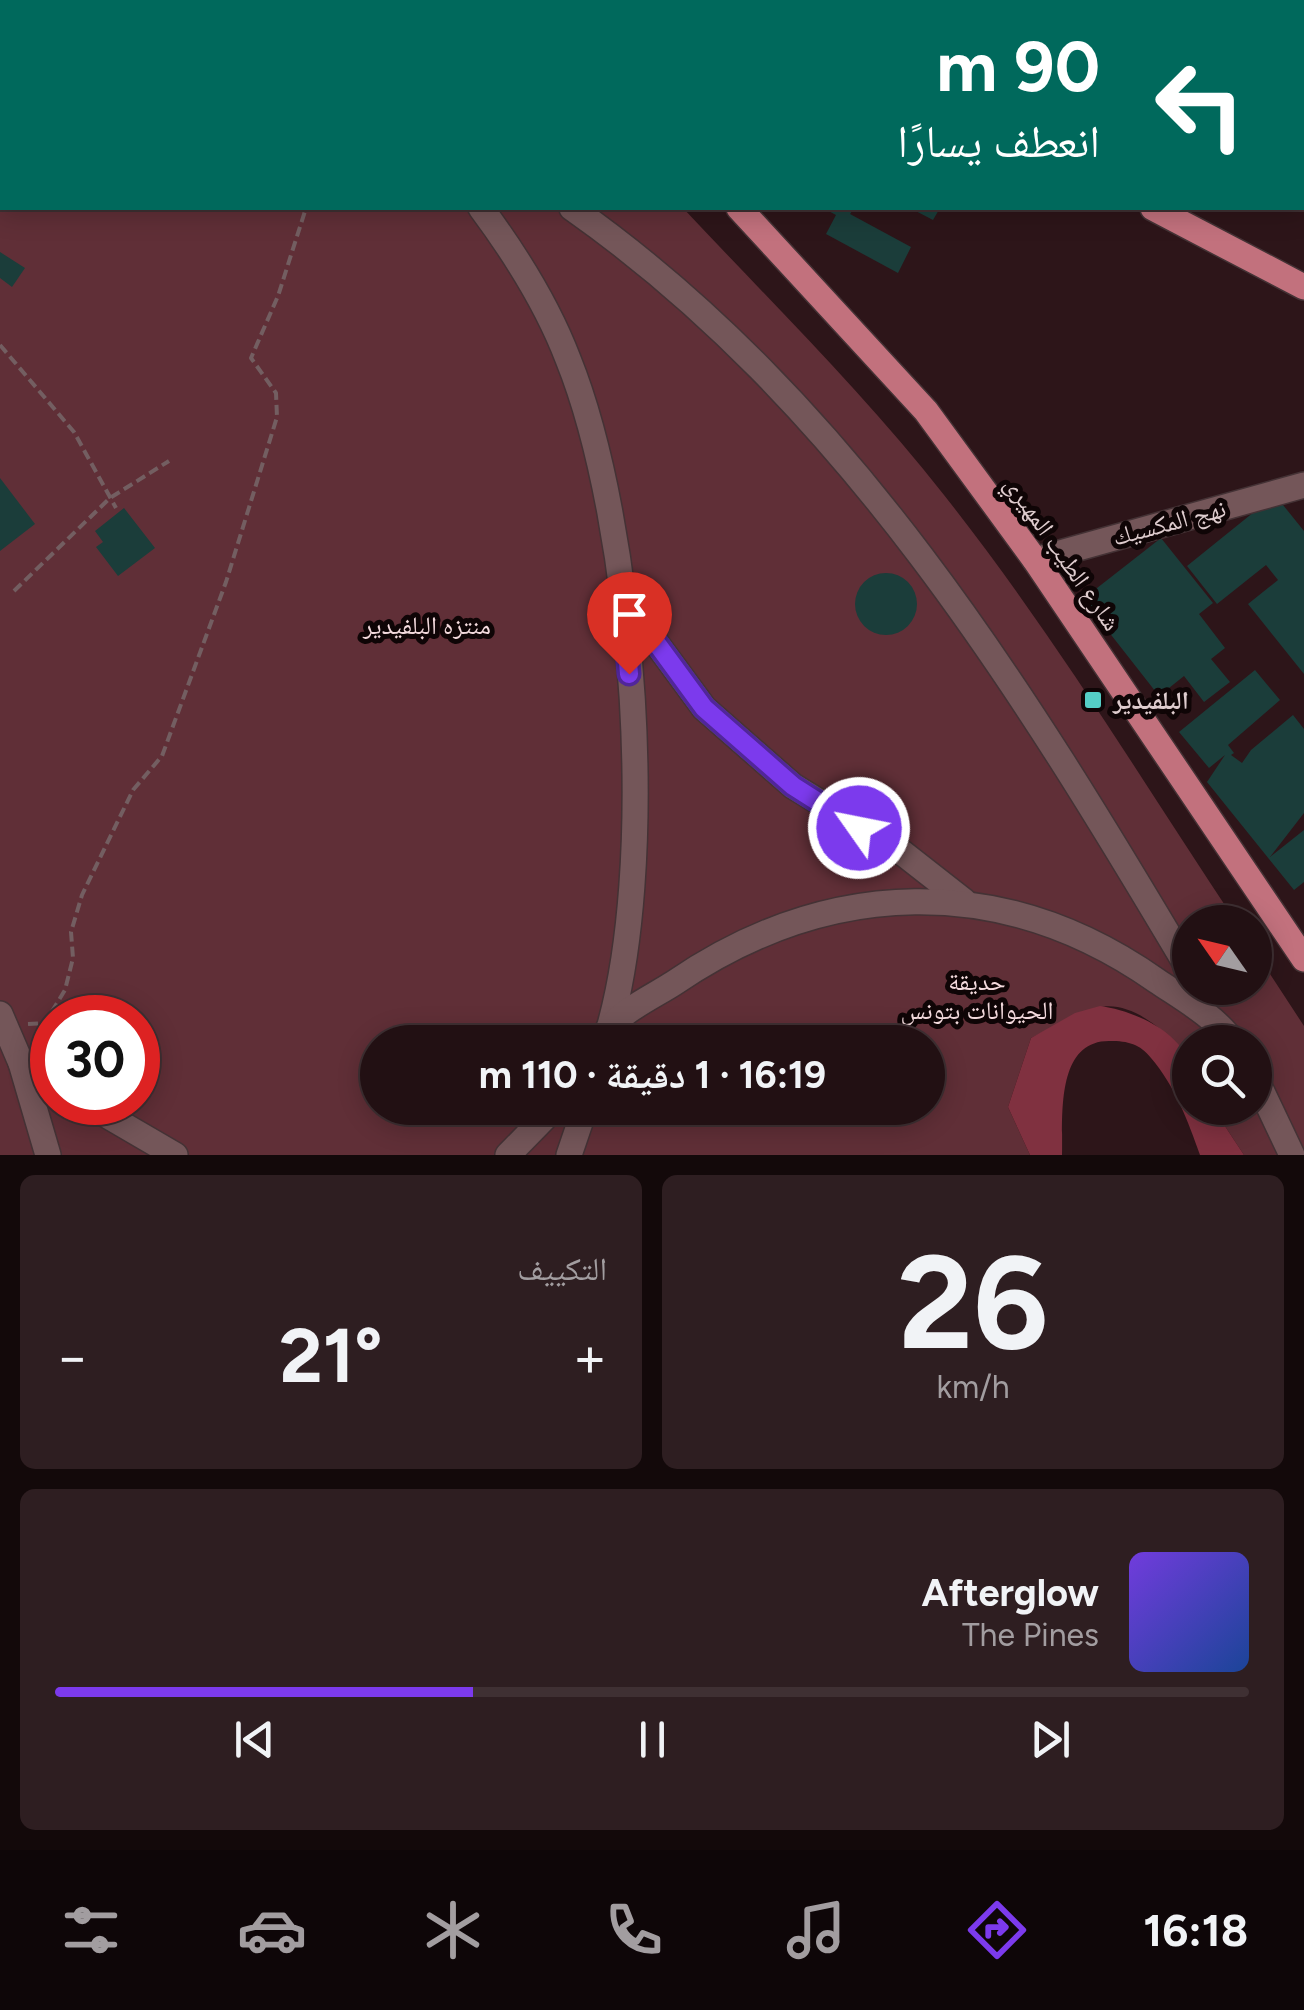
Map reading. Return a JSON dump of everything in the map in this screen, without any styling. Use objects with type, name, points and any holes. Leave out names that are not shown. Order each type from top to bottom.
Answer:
[{"type":"main road","name":"شارع الطيب المهيري","points":[[741,210],[926,411],[1035,560],[1304,959]]},
{"type":"main road","points":[[1158,210],[1304,288]]},
{"type":"street","points":[[482,210],[512,250],[568,358],[598,458],[622,596],[630,693],[634,833],[631,914],[608,1025]]},
{"type":"street","points":[[575,210],[657,271],[748,356],[880,502],[948,588],[1054,742],[1172,941]]},
{"type":"street","name":"نهج المكسيك","points":[[1035,560],[1304,485]]},
{"type":"street","points":[[622,596],[704,708],[793,786],[904,854],[964,901]]},
{"type":"street","points":[[621,1025],[717,954],[756,934],[855,907],[964,901],[1086,938],[1134,965],[1213,1025]]},
{"type":"street","points":[[3,1020],[21,1062],[48,1155]]},
{"type":"street","points":[[21,1062],[30,1069]]},
{"type":"street","points":[[1272,1113],[1292,1155]]},
{"type":"street","points":[[123,1125],[175,1155]]},
{"type":"street","points":[[508,1155],[537,1125]]},
{"type":"street","points":[[569,1155],[579,1125]]},
{"type":"path","points":[[3,1020],[45,1023],[65,990],[73,958],[71,932],[82,895],[132,790],[162,756],[226,582],[277,417],[276,393],[251,358],[278,296],[305,210]]},
{"type":"path","points":[[0,346],[74,432],[116,508]]},
{"type":"path","points":[[14,591],[110,498],[170,461]]},
{"type":"green space","name":"منتزه البلفيدير","points":[[0,210],[685,210],[849,384],[944,495],[1058,652],[1225,905],[1172,905],[1172,1005],[1272,1005],[1272,977],[1304,1026],[1304,1155],[1244,1155],[1224,1125],[1272,1125],[1272,1025],[1172,1025],[1172,1040],[1137,1014],[1110,1006],[1097,1008],[1031,1038],[1008,1107],[1030,1155],[0,1155]]},
{"type":"shaded area","points":[[1100,1006],[1124,1012],[1172,1037],[1172,1089],[1142,1049],[1122,1042],[1092,1044],[1079,1053],[1066,1084],[1062,1155],[1030,1155],[1008,1107],[1031,1038],[1075,1013]]},
{"type":"shaded area","points":[[1189,1125],[1224,1125],[1244,1155],[1200,1155]]},
{"type":"building","points":[[827,210],[853,210],[850,214],[911,247],[898,273],[826,234],[836,215]]},
{"type":"building","points":[[914,210],[939,210],[933,220]]},
{"type":"building","points":[[0,252],[25,268],[12,287],[0,278]]},
{"type":"building","points":[[0,478],[35,524],[0,551]]},
{"type":"building","points":[[1275,495],[1304,531],[1304,674],[1248,604],[1278,580],[1266,565],[1217,604],[1187,566]]},
{"type":"building","points":[[124,508],[155,548],[118,576],[96,547],[103,542],[95,531]]},
{"type":"building","points":[[1161,538],[1213,603],[1199,614],[1225,648],[1211,659],[1230,682],[1204,702],[1184,676],[1159,696],[1083,599]]},
{"type":"building","points":[[886,573],[908,582],[917,604],[908,626],[886,635],[864,626],[855,604],[864,582]]},
{"type":"building","points":[[1255,670],[1280,700],[1228,745],[1234,753],[1231,755],[1242,763],[1251,750],[1293,715],[1304,729],[1304,813],[1270,857],[1304,830],[1304,882],[1294,890],[1207,782],[1225,755],[1209,768],[1179,732]]},
{"type":"slow traffic","points":[[625,629],[622,596],[650,638]]},
{"type":"place","name":"البلفيدير","points":[[1093,700]]},
{"type":"route","points":[[629,674],[622,596],[704,708],[793,786],[859,828]]},
{"type":"park label","name":"حديقة الحيوانات بتونس","points":[[977,996]]}]
